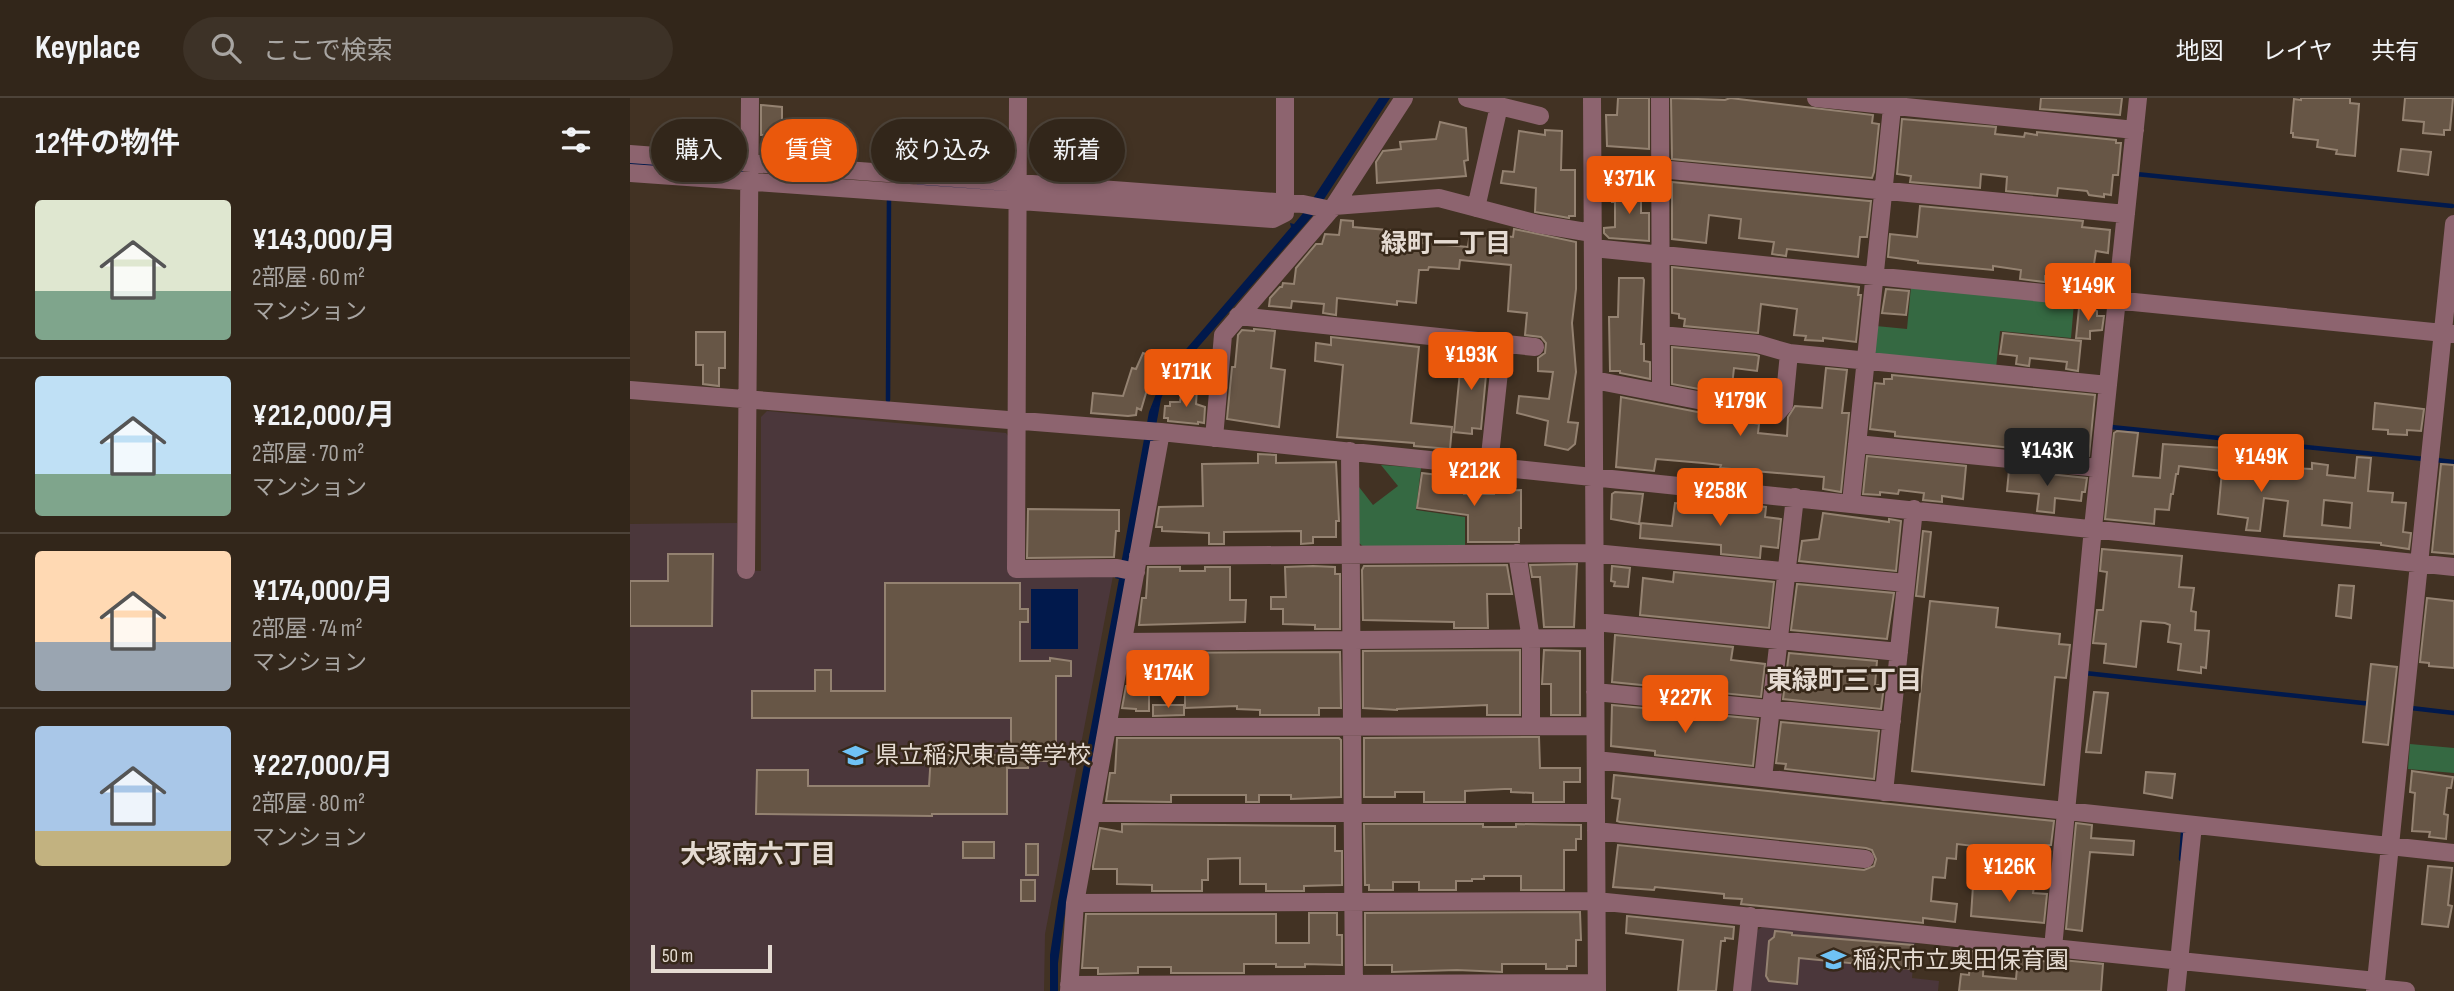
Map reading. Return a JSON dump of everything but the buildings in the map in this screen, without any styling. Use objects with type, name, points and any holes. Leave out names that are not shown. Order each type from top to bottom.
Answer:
[{"type":"street","points":[[746,570],[750,98]]},
{"type":"street","points":[[1018,98],[1016,569],[1131,567],[1351,554],[1594,553],[1906,583]]},
{"type":"street","points":[[630,154],[750,172],[1018,201],[1273,219],[1285,213],[1285,98]]},
{"type":"street","points":[[1214,438],[1223,335],[1329,208],[1404,98]]},
{"type":"street","points":[[1466,98],[1540,116]]},
{"type":"street","points":[[1159,432],[1131,567],[1124,642],[1075,903],[1069,988],[1597,987],[1592,98]]},
{"type":"street","points":[[1660,98],[1661,393]]},
{"type":"street","points":[[1816,98],[1892,101],[2135,130]]},
{"type":"street","points":[[2053,948],[2138,98]]},
{"type":"street","points":[[1851,503],[1892,101]]},
{"type":"street","points":[[1476,208],[1499,106]]},
{"type":"street","points":[[1660,169],[2126,214]]},
{"type":"street","points":[[630,173],[750,172],[1018,182],[1285,202],[1329,208],[1439,198],[1593,241],[1660,255],[2448,333]]},
{"type":"street","points":[[2376,987],[2419,564],[2448,333],[2454,224]]},
{"type":"street","points":[[1238,316],[1535,347]]},
{"type":"street","points":[[1661,335],[1758,344],[1789,354],[2108,385]]},
{"type":"street","points":[[1489,465],[1502,344]]},
{"type":"street","points":[[1594,380],[1775,415],[1784,405],[1789,354]]},
{"type":"street","points":[[630,390],[1159,432],[2454,567]]},
{"type":"street","points":[[1857,444],[2099,468]]},
{"type":"street","points":[[1350,451],[1354,988]]},
{"type":"street","points":[[1763,779],[1795,497]]},
{"type":"street","points":[[1884,792],[1914,509]]},
{"type":"street","points":[[1517,553],[1531,639],[1531,726]]},
{"type":"street","points":[[1124,642],[1531,639],[1595,630],[1779,640],[1899,652]]},
{"type":"street","points":[[1595,692],[1892,721]]},
{"type":"street","points":[[1109,727],[1595,726]]},
{"type":"street","points":[[1595,760],[2454,853]]},
{"type":"street","points":[[1093,813],[1353,813],[1596,822],[1865,859]]},
{"type":"street","points":[[2176,991],[2193,825]]},
{"type":"street","points":[[1075,903],[1596,901],[2179,961],[2406,991]]},
{"type":"street","points":[[1742,991],[1750,916]]},
{"type":"shaded area","name":"県立稲沢東高等学校","points":[[767,411],[1006,433],[1011,440],[1009,574],[1113,576],[1045,934],[1044,991],[630,991],[630,524],[737,523],[737,570],[761,571],[761,417]]},
{"type":"shaded area","name":"稲沢市立奥田保育園","points":[[1762,927],[1915,942],[1912,978],[1939,981],[1938,991],[1749,991],[1755,932]]},
{"type":"green space","points":[[1911,287],[2074,303],[2071,338],[2000,331],[1996,368],[1879,357],[1874,351],[1876,326],[1907,329]]},
{"type":"green space","points":[[1381,465],[1421,468],[1416,510],[1465,517],[1465,548],[1365,548],[1359,543],[1359,487],[1373,505],[1398,486]]},
{"type":"green space","points":[[2410,744],[2454,748],[2454,773],[2408,769]]},
{"type":"water","points":[[1379,98],[1390,98],[1315,213],[1168,382],[1161,399],[1064,919],[1058,963],[1058,991],[1050,991],[1050,955],[1058,902],[1119,579],[1115,578],[1121,564],[1149,412],[1163,376],[1291,227],[1290,223],[1294,224],[1304,212]]},
{"type":"water","points":[[1031,589],[1078,589],[1078,649],[1031,649]]},
{"type":"waterway","points":[[630,164],[651,165]]},
{"type":"waterway","points":[[2136,174],[2452,206]]},
{"type":"waterway","points":[[919,184],[1010,191]]},
{"type":"waterway","points":[[1024,192],[1117,199]]},
{"type":"waterway","points":[[888,400],[889,196]]},
{"type":"waterway","points":[[2111,425],[2424,459]]},
{"type":"waterway","points":[[2436,460],[2454,462]]},
{"type":"waterway","points":[[2085,673],[2372,704]]},
{"type":"waterway","points":[[2411,708],[2454,713]]},
{"type":"waterway","points":[[2181,859],[2183,832]]},
{"type":"place","name":"県立稲沢東高等学校","points":[[855,755]]},
{"type":"place","name":"稲沢市立奥田保育園","points":[[1833,960]]},
{"type":"district","name":"緑町一丁目","points":[[1446,243]]},
{"type":"district","name":"東緑町三丁目","points":[[1844,680]]},
{"type":"district","name":"大塚南六丁目","points":[[758,854]]}]
